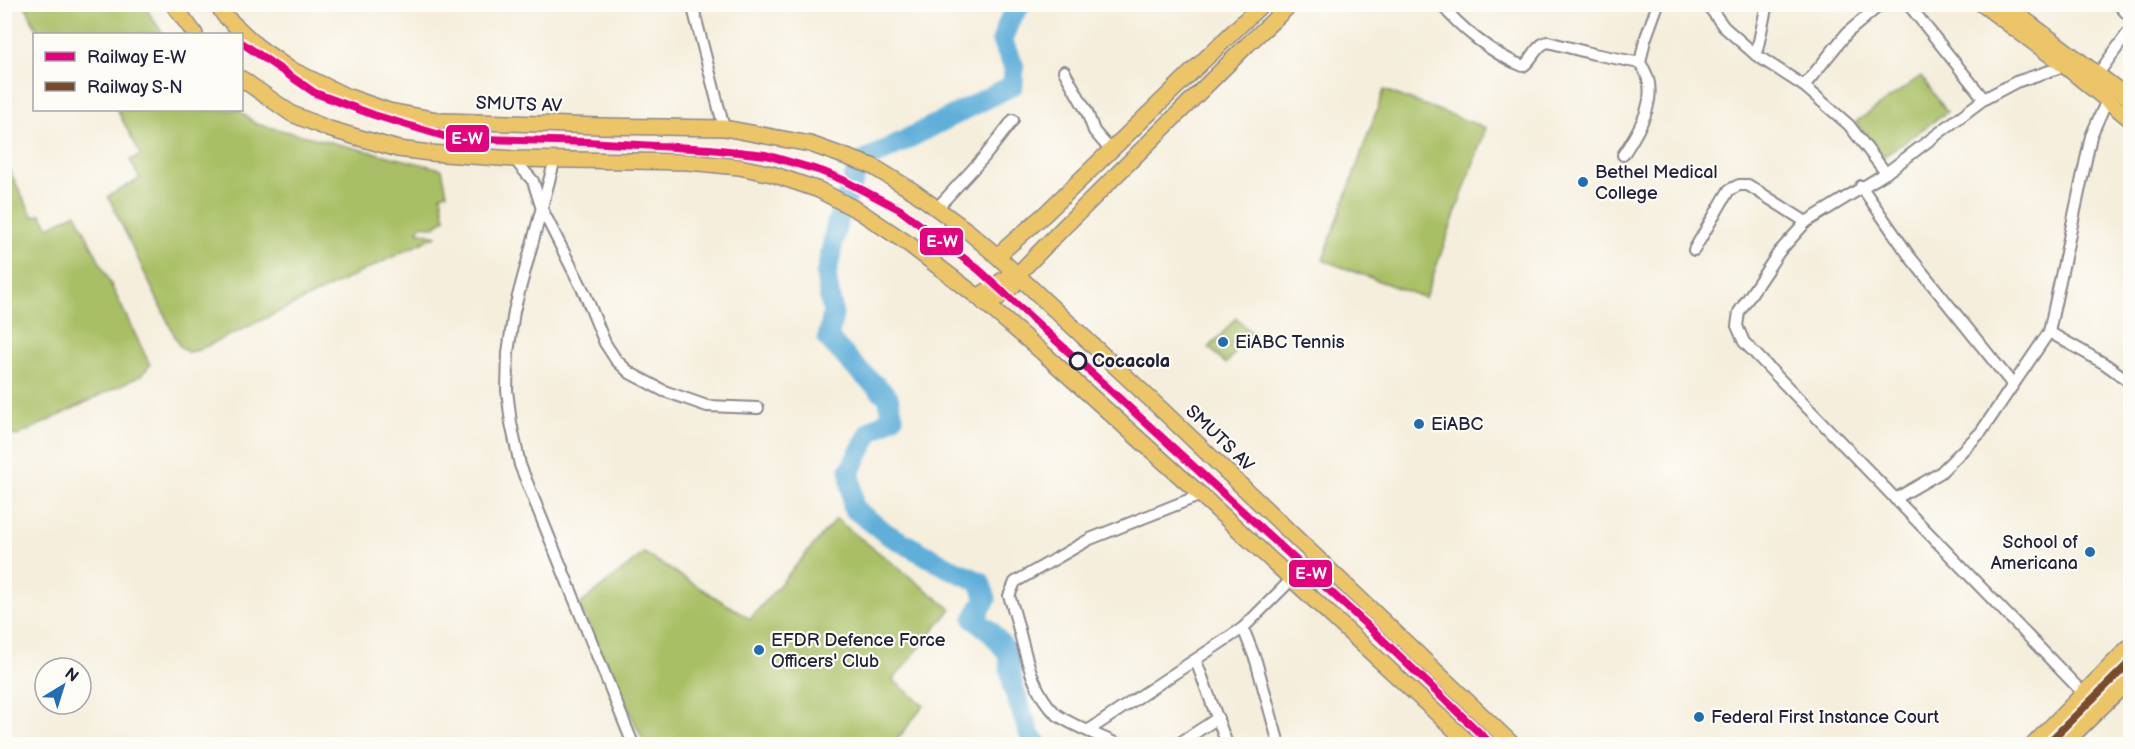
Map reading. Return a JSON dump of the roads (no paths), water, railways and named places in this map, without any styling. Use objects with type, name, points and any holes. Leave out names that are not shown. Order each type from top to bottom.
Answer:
[{"type":"main road","points":[[173,4],[194,33]]},
{"type":"main road","name":"SMUTS AV","points":[[217,4],[224,15],[243,33]]},
{"type":"main road","points":[[997,256],[1111,151],[1262,4]]},
{"type":"main road","points":[[984,303],[1006,278],[1017,274],[1290,4]]},
{"type":"main road","points":[[1982,4],[2094,80],[2130,99]]},
{"type":"main road","points":[[2004,4],[2069,61]]},
{"type":"main road","name":"SMUTS AV","points":[[243,33],[256,46],[288,68],[346,96],[390,111],[443,121],[724,128],[810,144],[872,166],[937,208],[1017,274],[1512,744]]},
{"type":"main road","points":[[243,80],[292,114],[362,140],[398,149],[514,159],[688,162],[739,167],[772,174],[819,190],[859,211],[910,245],[1056,364],[1470,744]]},
{"type":"main road","points":[[2094,80],[2107,100],[2130,119]]},
{"type":"main road","points":[[2034,744],[2130,646]]},
{"type":"main road","points":[[2064,744],[2130,680]]},
{"type":"main road","points":[[2025,744],[2061,718]]},
{"type":"street","points":[[1441,4],[1469,33],[1523,66],[1544,42],[1640,63]]},
{"type":"street","points":[[1623,155],[1641,127],[1650,96],[1650,80],[1640,63],[1645,40],[1658,4]]},
{"type":"street","points":[[1707,4],[1724,27],[1756,55],[1804,86],[1849,125],[1886,173]]},
{"type":"street","points":[[1756,55],[1767,4]]},
{"type":"street","points":[[1804,86],[1847,33],[1881,4]]},
{"type":"street","points":[[1908,4],[1984,99]]},
{"type":"street","points":[[2118,4],[2130,17]]},
{"type":"street","points":[[695,6],[724,128]]},
{"type":"street","points":[[2094,80],[2130,30]]},
{"type":"street","points":[[2069,61],[2016,82],[1984,99],[1886,173],[1806,222],[1779,252],[1739,312],[1737,326],[1744,342],[2084,694]]},
{"type":"street","points":[[1064,71],[1087,112],[1094,131],[1111,151]]},
{"type":"street","points":[[1894,499],[1940,473],[1981,432],[2049,332],[2091,136],[2107,100]]},
{"type":"street","points":[[937,208],[985,156],[1012,120]]},
{"type":"street","points":[[514,159],[533,181],[542,209],[585,294],[605,343],[616,360],[630,373],[664,392],[707,406],[758,408]]},
{"type":"street","points":[[555,159],[514,311],[508,353],[507,390],[520,465],[633,744]]},
{"type":"street","points":[[1694,250],[1729,190],[1738,185],[1748,185],[1806,222]]},
{"type":"street","points":[[1862,186],[1910,257],[2013,385]]},
{"type":"street","points":[[2049,332],[2130,382]]},
{"type":"street","points":[[1118,744],[1073,724],[1054,712],[1037,690],[1009,596],[1011,588],[1015,582],[1090,540],[1201,495]]},
{"type":"street","points":[[1089,730],[1243,628],[1292,579]]},
{"type":"street","points":[[1243,628],[1256,661],[1279,744]]},
{"type":"street","points":[[1196,661],[1227,744]]},
{"type":"street","points":[[1178,744],[1218,718]]},
{"type":"waterway","points":[[1021,4],[1009,21],[1002,41],[1014,67],[1013,85],[860,163],[837,223],[826,276],[833,315],[828,338],[888,397],[893,417],[871,431],[850,470],[853,508],[887,534],[980,582],[986,599],[974,619],[990,631],[1008,653],[1013,687],[1031,738],[1038,744]]},
{"type":"rail line","name":"E-W","points":[[243,44],[315,93],[374,115],[450,138],[587,142],[710,149],[766,155],[821,171],[899,209],[978,269],[1369,627],[1491,744]]},
{"type":"rail line","name":"S-N","points":[[2047,744],[2130,662]]},
{"type":"place","name":"Bethel Medical College","points":[[1583,182]]},
{"type":"place","name":"EiABC Tennis","points":[[1223,342]]},
{"type":"place","name":"Cocacola","points":[[1078,361]]},
{"type":"place","name":"EiABC","points":[[1419,424]]},
{"type":"place","name":"School of Americana","points":[[2090,552]]},
{"type":"place","name":"EFDR Defence Force Officers' Club","points":[[759,650]]},
{"type":"place","name":"Federal First Instance Court","points":[[1699,717]]}]
